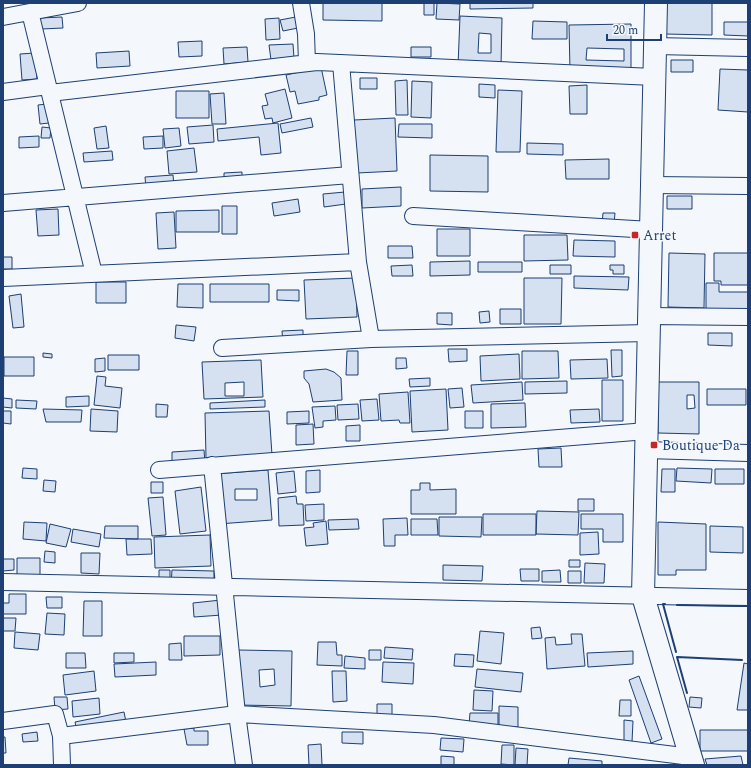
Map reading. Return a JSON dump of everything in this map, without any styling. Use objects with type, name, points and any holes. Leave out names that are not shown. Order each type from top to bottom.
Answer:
[{"type":"street","points":[[3,17],[38,8],[78,3]]},
{"type":"street","points":[[301,3],[306,34],[307,64]]},
{"type":"street","points":[[61,736],[237,714],[434,725],[692,761],[643,596],[656,3]]},
{"type":"street","points":[[38,8],[49,90],[94,274]]},
{"type":"street","points":[[655,46],[748,48]]},
{"type":"street","points":[[3,92],[49,90],[307,64],[342,64],[654,77]]},
{"type":"street","points":[[342,64],[358,262],[371,339]]},
{"type":"street","points":[[3,203],[350,175]]},
{"type":"street","points":[[652,185],[748,186]]},
{"type":"street","points":[[414,216],[651,230]]},
{"type":"street","points":[[3,278],[358,262]]},
{"type":"street","points":[[222,348],[748,317]]},
{"type":"street","points":[[159,470],[212,465],[647,441],[748,452]]},
{"type":"street","points":[[212,465],[237,714],[244,765]]},
{"type":"street","points":[[3,582],[748,598]]},
{"type":"street","points":[[3,722],[55,714],[61,736],[62,765]]},
{"type":"building","points":[[323,3],[382,3],[382,21],[323,20]]},
{"type":"building","points":[[424,3],[434,3],[434,15],[424,15]]},
{"type":"building","points":[[437,3],[460,4],[459,20],[436,19]]},
{"type":"building","points":[[470,3],[533,3],[533,8],[470,9]]},
{"type":"building","points":[[666,3],[712,3],[712,35],[665,34]]},
{"type":"building","points":[[301,16],[303,27],[283,31],[280,20]]},
{"type":"building","points":[[460,16],[502,18],[501,67],[458,66]],"holes":[[[479,33],[491,34],[491,53],[478,53]]]},
{"type":"building","points":[[62,17],[63,28],[41,29],[40,18]]},
{"type":"building","points":[[279,18],[280,39],[266,40],[265,19]]},
{"type":"building","points":[[533,21],[567,22],[567,39],[532,39]]},
{"type":"building","points":[[724,22],[748,22],[748,36],[724,35]]},
{"type":"building","points":[[631,24],[631,71],[570,71],[569,25]],"holes":[[[587,48],[624,49],[624,61],[586,60]]]},
{"type":"building","points":[[202,41],[202,56],[179,57],[178,42]]},
{"type":"building","points":[[293,44],[294,58],[271,60],[269,45]]},
{"type":"building","points":[[247,47],[248,62],[224,64],[223,48]]},
{"type":"building","points":[[411,47],[431,47],[431,57],[411,57]]},
{"type":"building","points":[[129,51],[130,66],[97,68],[96,53]]},
{"type":"building","points":[[35,53],[37,79],[22,80],[20,54]]},
{"type":"building","points":[[671,60],[693,60],[693,72],[671,72]]},
{"type":"building","points":[[321,67],[327,95],[319,97],[319,100],[298,104],[295,91],[290,92],[286,75]]},
{"type":"building","points":[[720,69],[748,70],[748,112],[718,110]]},
{"type":"building","points":[[360,78],[377,78],[377,89],[360,89]]},
{"type":"building","points":[[407,80],[408,115],[396,115],[395,81]]},
{"type":"building","points":[[412,81],[432,82],[431,118],[411,117]]},
{"type":"building","points":[[479,84],[495,85],[495,98],[479,97]]},
{"type":"building","points":[[587,85],[587,114],[570,114],[569,86]]},
{"type":"building","points":[[285,89],[292,118],[273,123],[272,118],[265,119],[262,106],[268,105],[265,94]]},
{"type":"building","points":[[498,90],[522,91],[520,152],[496,152]]},
{"type":"building","points":[[176,91],[209,91],[209,118],[176,118]]},
{"type":"building","points":[[224,93],[226,124],[212,124],[210,94]]},
{"type":"building","points":[[47,104],[49,123],[40,124],[38,105]]},
{"type":"building","points":[[311,118],[313,127],[282,133],[280,124]]},
{"type":"building","points":[[395,118],[397,171],[357,173],[354,120]]},
{"type":"building","points":[[278,123],[281,153],[261,155],[259,137],[218,141],[217,129]]},
{"type":"building","points":[[399,124],[432,124],[432,138],[398,137]]},
{"type":"building","points":[[213,125],[214,142],[189,144],[187,127]]},
{"type":"building","points":[[106,126],[109,148],[97,149],[94,128]]},
{"type":"building","points":[[42,127],[51,128],[50,138],[41,138]]},
{"type":"building","points":[[179,128],[181,146],[165,148],[163,129]]},
{"type":"building","points":[[39,136],[39,147],[19,148],[19,137]]},
{"type":"building","points":[[163,136],[163,148],[144,149],[143,137]]},
{"type":"building","points":[[527,143],[563,144],[563,155],[527,154]]},
{"type":"building","points":[[194,148],[197,172],[169,174],[167,151]]},
{"type":"building","points":[[112,151],[113,160],[84,162],[83,153]]},
{"type":"building","points":[[430,155],[488,156],[488,192],[430,191]]},
{"type":"building","points":[[609,159],[609,179],[566,179],[565,160]]},
{"type":"building","points":[[242,172],[242,183],[224,184],[224,173]]},
{"type":"building","points":[[173,175],[174,186],[146,188],[145,177]]},
{"type":"building","points":[[401,187],[401,206],[362,208],[362,189]]},
{"type":"building","points":[[345,192],[346,204],[324,207],[323,194]]},
{"type":"building","points":[[667,196],[692,196],[692,209],[667,209]]},
{"type":"building","points":[[298,199],[300,212],[274,216],[272,203]]},
{"type":"building","points":[[222,206],[237,206],[237,234],[222,234]]},
{"type":"building","points":[[58,209],[59,235],[38,236],[36,210]]},
{"type":"building","points":[[219,210],[219,232],[176,232],[176,211]]},
{"type":"building","points":[[174,212],[176,248],[158,249],[156,213]]},
{"type":"building","points":[[603,213],[615,213],[614,224],[602,224]]},
{"type":"building","points":[[437,229],[470,229],[470,256],[437,256]]},
{"type":"building","points":[[524,235],[567,235],[568,260],[524,261]]},
{"type":"building","points":[[574,240],[615,241],[615,257],[573,256]]},
{"type":"building","points":[[388,246],[412,246],[413,258],[388,258]]},
{"type":"building","points":[[669,253],[705,254],[704,308],[668,307]]},
{"type":"building","points":[[714,253],[748,253],[748,285],[721,285],[721,281],[714,281]]},
{"type":"building","points":[[3,257],[12,257],[12,269],[3,269]]},
{"type":"building","points":[[470,261],[470,275],[430,276],[430,262]]},
{"type":"building","points":[[478,262],[522,262],[522,272],[478,272]]},
{"type":"building","points":[[412,265],[413,276],[392,276],[391,266]]},
{"type":"building","points":[[550,265],[571,265],[571,274],[550,274]]},
{"type":"building","points":[[610,265],[624,265],[624,274],[613,274],[613,270],[610,270]]},
{"type":"building","points":[[574,276],[629,277],[628,290],[574,288]]},
{"type":"building","points":[[356,278],[357,317],[306,319],[304,280]]},
{"type":"building","points":[[524,278],[562,278],[561,324],[524,324]]},
{"type":"building","points":[[96,282],[126,282],[126,303],[96,303]]},
{"type":"building","points":[[706,283],[719,283],[719,292],[748,292],[748,310],[706,310]]},
{"type":"building","points":[[178,284],[203,284],[203,308],[177,307]]},
{"type":"building","points":[[210,284],[269,284],[269,302],[210,302]]},
{"type":"building","points":[[277,290],[299,290],[299,301],[277,300]]},
{"type":"building","points":[[21,294],[24,327],[13,328],[9,296]]},
{"type":"building","points":[[500,309],[521,309],[521,324],[500,324]]},
{"type":"building","points":[[489,311],[490,322],[480,323],[479,312]]},
{"type":"building","points":[[437,313],[452,313],[452,325],[437,324]]},
{"type":"building","points":[[176,325],[196,327],[194,341],[175,338]]},
{"type":"building","points":[[303,330],[303,342],[283,343],[282,331]]},
{"type":"building","points":[[708,333],[732,333],[732,346],[708,345]]},
{"type":"building","points":[[448,349],[467,349],[467,361],[449,362]]},
{"type":"building","points":[[611,350],[622,350],[622,376],[612,377]]},
{"type":"building","points":[[347,351],[358,351],[358,375],[346,375]]},
{"type":"building","points":[[522,351],[558,351],[559,378],[522,379]]},
{"type":"building","points":[[43,353],[52,354],[52,358],[43,357]]},
{"type":"building","points":[[519,354],[520,379],[481,381],[480,356]]},
{"type":"building","points":[[108,355],[139,355],[139,370],[108,370]]},
{"type":"building","points":[[4,357],[34,357],[34,376],[4,376]]},
{"type":"building","points":[[105,358],[105,371],[95,372],[95,359]]},
{"type":"building","points":[[396,358],[406,358],[407,368],[396,369]]},
{"type":"building","points":[[607,359],[608,378],[571,379],[570,360]]},
{"type":"building","points":[[261,360],[263,397],[204,399],[202,362]],"holes":[[[244,382],[244,396],[225,396],[225,383]]]},
{"type":"building","points":[[326,369],[334,372],[341,378],[342,400],[313,402],[309,384],[304,378],[304,371]]},
{"type":"building","points":[[97,376],[106,377],[105,386],[122,388],[120,408],[94,405]]},
{"type":"building","points":[[430,378],[430,386],[410,387],[409,379]]},
{"type":"building","points":[[602,380],[623,380],[623,421],[602,421]]},
{"type":"building","points":[[567,381],[567,393],[525,394],[525,382]]},
{"type":"building","points":[[522,382],[523,400],[473,403],[471,385]]},
{"type":"building","points":[[658,382],[699,382],[699,434],[658,433]],"holes":[[[687,395],[694,395],[695,408],[687,409]]]},
{"type":"building","points":[[462,388],[464,407],[450,408],[448,389]]},
{"type":"building","points":[[446,389],[448,430],[412,432],[410,391]]},
{"type":"building","points":[[707,389],[746,389],[746,405],[707,405]]},
{"type":"building","points":[[408,392],[410,423],[400,423],[399,420],[381,421],[379,394]]},
{"type":"building","points":[[89,396],[89,406],[66,407],[66,397]]},
{"type":"building","points":[[3,398],[12,399],[12,408],[3,407]]},
{"type":"building","points":[[377,399],[379,420],[362,421],[360,400]]},
{"type":"building","points":[[16,400],[37,401],[36,409],[16,408]]},
{"type":"building","points":[[265,400],[265,407],[210,409],[210,403]]},
{"type":"building","points":[[525,403],[526,427],[491,428],[491,404]]},
{"type":"building","points":[[156,404],[168,405],[167,417],[156,417]]},
{"type":"building","points":[[358,404],[359,419],[338,420],[337,405]]},
{"type":"building","points":[[335,406],[336,420],[323,421],[323,427],[315,428],[312,407]]},
{"type":"building","points":[[43,409],[82,410],[81,422],[46,422]]},
{"type":"building","points":[[91,409],[118,411],[117,432],[90,431]]},
{"type":"building","points":[[599,409],[600,422],[571,423],[570,410]]},
{"type":"building","points":[[3,411],[11,411],[11,424],[3,423]]},
{"type":"building","points":[[269,411],[272,455],[206,458],[205,413]]},
{"type":"building","points":[[309,411],[309,423],[287,424],[287,412]]},
{"type":"building","points":[[465,411],[483,411],[483,428],[465,428]]},
{"type":"building","points":[[313,424],[314,444],[296,445],[296,425]]},
{"type":"building","points":[[360,425],[360,441],[346,441],[346,426]]},
{"type":"building","points":[[561,448],[562,467],[539,467],[538,449]]},
{"type":"building","points":[[204,450],[205,463],[172,465],[172,452]]},
{"type":"building","points":[[23,468],[37,469],[37,479],[22,478]]},
{"type":"building","points":[[677,468],[712,469],[711,483],[676,481]]},
{"type":"building","points":[[662,469],[675,469],[675,492],[661,492]]},
{"type":"building","points":[[715,469],[744,469],[744,484],[715,484]]},
{"type":"building","points":[[268,470],[272,520],[218,524],[214,474]],"holes":[[[235,489],[257,489],[257,500],[235,500]]]},
{"type":"building","points":[[320,470],[320,492],[306,493],[306,471]]},
{"type":"building","points":[[294,471],[296,492],[278,494],[276,473]]},
{"type":"building","points":[[44,480],[56,481],[55,492],[43,491]]},
{"type":"building","points":[[151,482],[163,482],[163,493],[151,493]]},
{"type":"building","points":[[420,483],[430,483],[430,490],[456,489],[456,514],[411,514],[411,490],[420,490]]},
{"type":"building","points":[[201,487],[206,531],[180,534],[175,491]]},
{"type":"building","points":[[296,496],[297,504],[303,504],[304,525],[279,526],[278,498]]},
{"type":"building","points":[[163,497],[166,535],[152,536],[148,498]]},
{"type":"building","points":[[578,499],[594,499],[594,511],[578,511]]},
{"type":"building","points":[[324,504],[324,520],[306,521],[305,505]]},
{"type":"building","points":[[537,511],[579,512],[578,535],[536,534]]},
{"type":"building","points":[[483,514],[536,514],[536,535],[483,535]]},
{"type":"building","points":[[581,514],[623,514],[623,542],[603,542],[603,529],[581,529]]},
{"type":"building","points":[[439,517],[482,517],[481,537],[439,536]]},
{"type":"building","points":[[407,518],[408,535],[395,535],[395,546],[384,546],[383,519]]},
{"type":"building","points":[[358,519],[359,529],[329,530],[328,520]]},
{"type":"building","points":[[411,519],[437,519],[438,535],[411,535]]},
{"type":"building","points":[[326,521],[328,544],[306,546],[304,528],[314,527],[313,523]]},
{"type":"building","points":[[24,522],[47,523],[46,541],[23,539]]},
{"type":"building","points":[[658,522],[706,524],[706,570],[676,570],[676,575],[658,575]]},
{"type":"building","points":[[50,524],[71,529],[66,547],[46,543]]},
{"type":"building","points":[[105,526],[138,526],[138,539],[104,538]]},
{"type":"building","points":[[710,526],[743,527],[743,553],[710,552]]},
{"type":"building","points":[[73,529],[101,534],[99,547],[71,542]]},
{"type":"building","points":[[598,532],[599,554],[580,555],[580,533]]},
{"type":"building","points":[[210,535],[211,566],[155,568],[154,537]]},
{"type":"building","points":[[126,539],[151,539],[152,554],[127,555]]},
{"type":"building","points":[[45,551],[55,552],[55,563],[44,562]]},
{"type":"building","points":[[81,553],[100,553],[99,574],[81,573]]},
{"type":"building","points":[[17,558],[40,558],[40,578],[17,578]]},
{"type":"building","points":[[3,559],[14,559],[14,570],[3,571]]},
{"type":"building","points":[[569,560],[580,560],[580,567],[569,567]]},
{"type":"building","points":[[585,563],[605,564],[604,583],[584,583]]},
{"type":"building","points":[[443,565],[483,566],[482,581],[443,580]]},
{"type":"building","points":[[520,569],[539,569],[539,581],[521,581]]},
{"type":"building","points":[[159,570],[170,570],[170,583],[159,583]]},
{"type":"building","points":[[172,570],[214,571],[214,586],[171,585]]},
{"type":"building","points":[[560,570],[561,582],[542,582],[542,571]]},
{"type":"building","points":[[568,571],[581,571],[581,583],[568,583]]},
{"type":"building","points":[[9,594],[26,594],[26,614],[3,614],[3,603],[9,603]]},
{"type":"building","points":[[46,597],[62,597],[62,608],[47,608]]},
{"type":"building","points":[[221,600],[222,615],[194,617],[193,603]]},
{"type":"building","points":[[84,601],[102,601],[102,636],[83,636]]},
{"type":"building","points":[[47,613],[65,614],[64,635],[45,634]]},
{"type":"building","points":[[3,618],[16,618],[15,631],[3,631]]},
{"type":"building","points":[[540,627],[542,638],[532,639],[531,628]]},
{"type":"building","points":[[480,631],[504,633],[501,664],[477,661]]},
{"type":"building","points":[[15,632],[40,634],[38,650],[14,648]]},
{"type":"building","points":[[571,634],[582,634],[585,666],[547,669],[545,638],[555,637],[556,645],[572,644]]},
{"type":"building","points":[[184,636],[220,636],[220,655],[184,656]]},
{"type":"building","points":[[318,642],[336,642],[337,655],[342,655],[342,666],[317,665]]},
{"type":"building","points":[[181,643],[182,660],[169,660],[169,644]]},
{"type":"building","points":[[385,647],[413,649],[412,660],[384,658]]},
{"type":"building","points":[[238,650],[292,651],[291,706],[237,705]],"holes":[[[274,669],[275,685],[260,687],[259,670]]]},
{"type":"building","points":[[369,650],[381,650],[381,660],[369,660]]},
{"type":"building","points":[[633,651],[633,664],[588,667],[587,653]]},
{"type":"building","points":[[66,653],[85,653],[86,668],[66,668]]},
{"type":"building","points":[[114,653],[134,653],[134,662],[114,663]]},
{"type":"building","points":[[455,654],[474,655],[473,667],[454,666]]},
{"type":"building","points":[[345,656],[365,658],[365,669],[344,668]]},
{"type":"building","points":[[156,662],[156,675],[115,677],[114,664]]},
{"type":"building","points":[[383,662],[414,663],[413,684],[382,682]]},
{"type":"building","points":[[744,663],[748,664],[748,710],[737,710]]},
{"type":"building","points":[[477,669],[523,673],[521,692],[475,687]]},
{"type":"building","points":[[94,671],[96,691],[65,695],[63,675]]},
{"type":"building","points":[[332,671],[346,671],[347,701],[333,702]]},
{"type":"building","points":[[639,676],[662,739],[651,743],[629,680]]},
{"type":"building","points":[[474,690],[493,691],[492,711],[473,710]]},
{"type":"building","points":[[54,697],[67,697],[68,709],[55,710]]},
{"type":"building","points":[[690,697],[702,698],[701,708],[689,707]]},
{"type":"building","points":[[99,698],[100,714],[73,717],[72,701]]},
{"type":"building","points":[[620,700],[631,700],[631,716],[619,716]]},
{"type":"building","points":[[377,704],[392,704],[392,715],[377,715]]},
{"type":"building","points":[[499,706],[518,707],[518,727],[499,727]]},
{"type":"building","points":[[124,712],[126,722],[77,731],[75,722]]},
{"type":"building","points":[[470,713],[498,713],[498,726],[469,725]]},
{"type":"building","points":[[624,720],[633,721],[632,742],[624,742]]},
{"type":"building","points":[[194,728],[194,731],[208,731],[208,745],[187,745],[184,729]]},
{"type":"building","points":[[700,730],[748,730],[748,751],[700,751]]},
{"type":"building","points":[[37,732],[38,741],[23,742],[22,734]]},
{"type":"building","points":[[342,732],[363,732],[363,744],[342,743]]},
{"type":"building","points":[[3,737],[5,737],[6,753],[3,753]]},
{"type":"building","points":[[441,738],[464,739],[463,752],[440,750]]},
{"type":"building","points":[[321,744],[322,765],[309,765],[308,745]]},
{"type":"building","points":[[502,745],[514,745],[514,765],[501,764]]},
{"type":"building","points":[[516,748],[528,749],[527,765],[515,765]]},
{"type":"building","points":[[441,756],[454,757],[454,765],[441,765]]},
{"type":"building","points":[[741,756],[743,765],[707,765],[705,759]]},
{"type":"building","points":[[569,758],[602,761],[602,765],[568,765]]},
{"type":"wall","points":[[665,604],[663,604],[676,652]]},
{"type":"wall","points":[[677,605],[748,606]]},
{"type":"wall","points":[[687,693],[677,657],[742,660]]},
{"type":"place","name":"Arret","points":[[635,235]]},
{"type":"place","name":"Boutique Da","points":[[654,445]]}]
